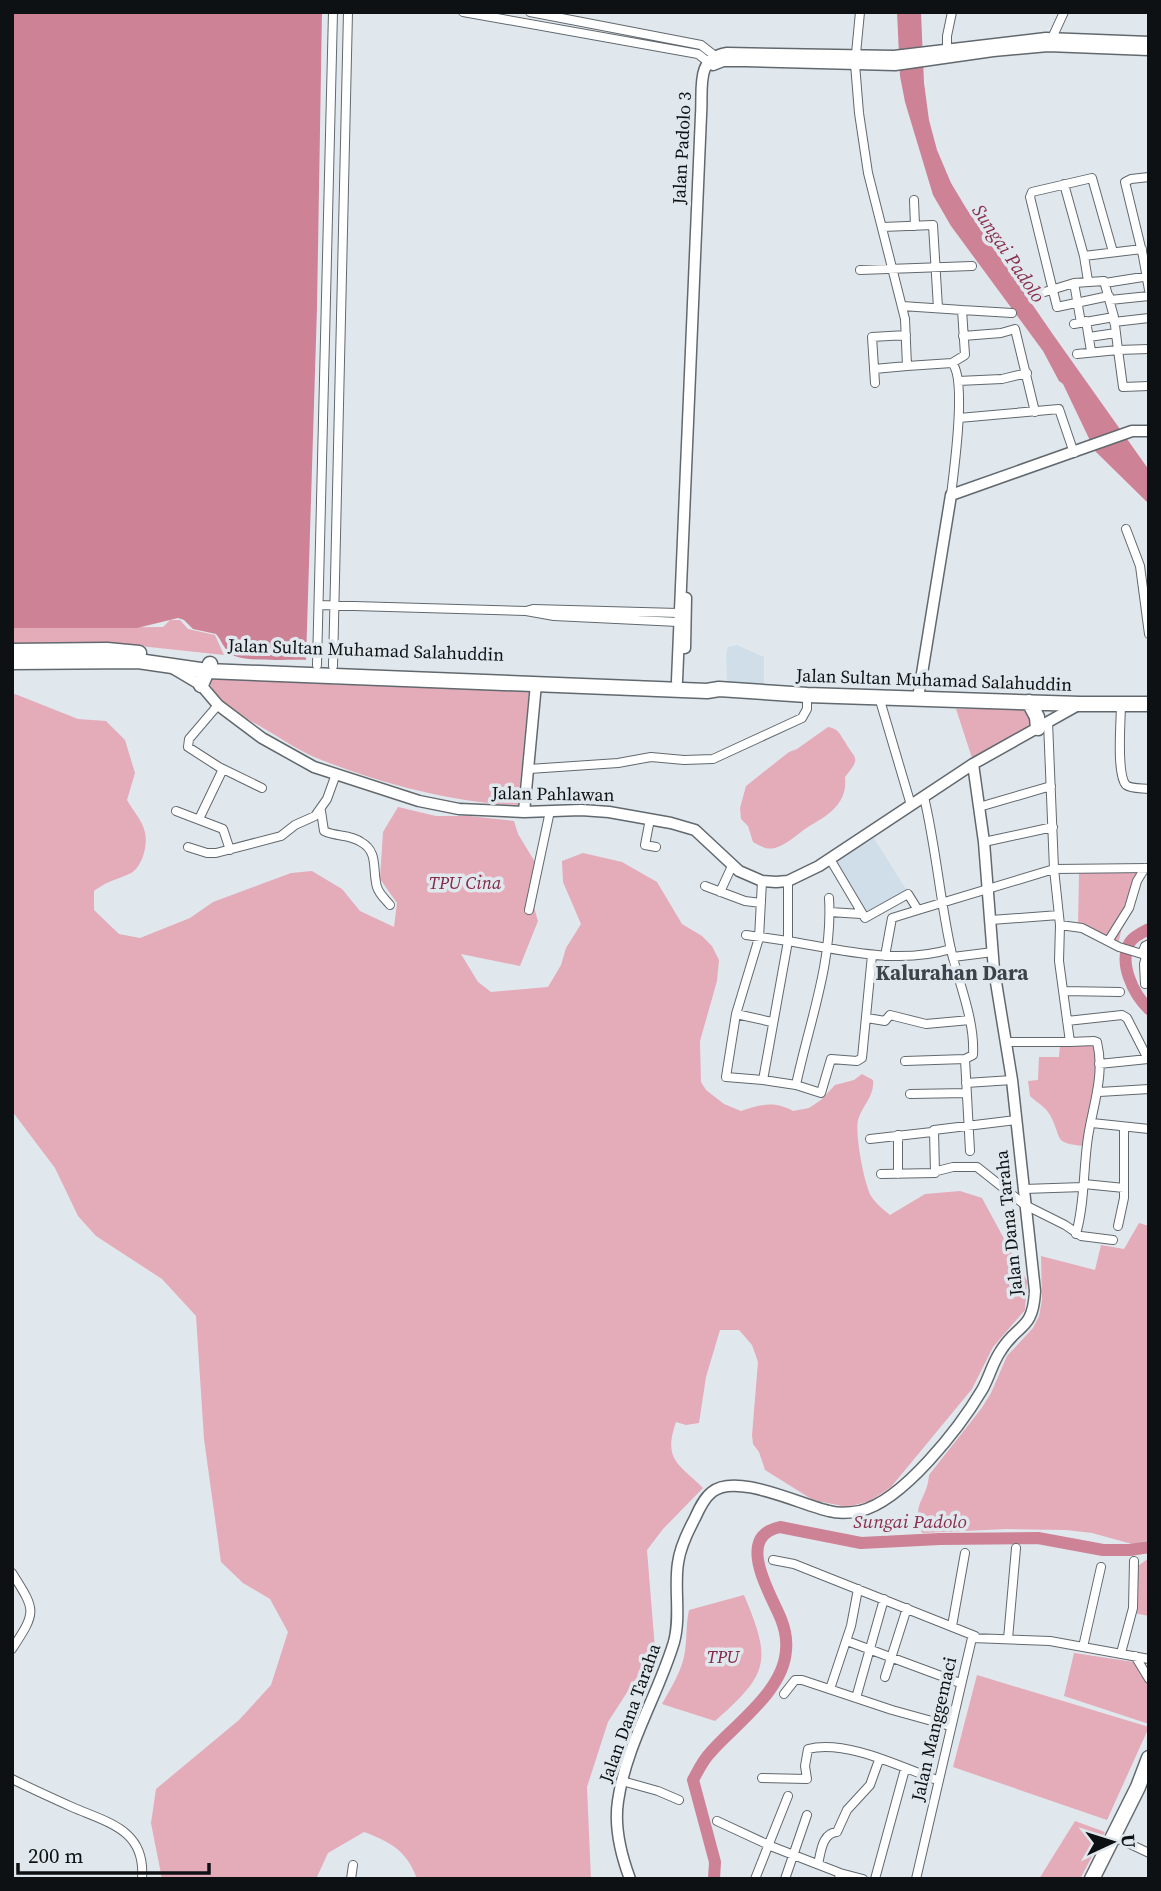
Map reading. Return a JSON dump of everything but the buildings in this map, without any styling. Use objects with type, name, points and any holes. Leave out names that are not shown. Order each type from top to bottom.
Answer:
[{"type":"highway","name":"Jalan Sultan Muhamad Salahuddin","points":[[12,651],[106,656],[208,668],[536,684],[1080,704],[1149,704]]},
{"type":"highway","name":"Jalan Sultan Muhamad Salahuddin","points":[[12,662],[141,653],[208,668],[317,665],[680,681],[707,683],[719,689]]},
{"type":"highway","points":[[201,685],[208,668]]},
{"type":"highway","points":[[1029,702],[1043,725]]},
{"type":"highway","points":[[1093,1879],[1115,1837],[1149,1758]]},
{"type":"street","points":[[317,665],[333,12]]},
{"type":"street","points":[[333,666],[348,12]]},
{"type":"street","points":[[463,12],[711,58]]},
{"type":"street","points":[[529,24],[531,12],[704,46],[711,58]]},
{"type":"street","points":[[860,12],[855,60],[868,173],[902,306],[907,366]]},
{"type":"street","points":[[947,50],[952,12]]},
{"type":"street","points":[[1052,38],[1064,12]]},
{"type":"street","name":"Jalan Padolo 3","points":[[934,57],[947,50],[1052,38],[1149,42]]},
{"type":"street","name":"Jalan Padolo 3","points":[[680,681],[704,71],[711,58],[894,61],[1048,46],[1149,50]]},
{"type":"street","name":"Jalan Padolo 3","points":[[704,116],[714,64],[746,57]]},
{"type":"street","points":[[1113,252],[1093,179],[1090,177],[1032,192],[1030,197],[1057,307],[1110,298],[1149,296]]},
{"type":"street","points":[[1149,177],[1125,182],[1149,290]]},
{"type":"street","points":[[1064,184],[1084,256],[1088,281]]},
{"type":"street","points":[[914,200],[915,226]]},
{"type":"street","points":[[882,228],[933,225],[938,308]]},
{"type":"street","points":[[1084,256],[1142,249]]},
{"type":"street","points":[[860,270],[972,266]]},
{"type":"street","points":[[1038,294],[1074,283],[1099,280],[1105,283],[1148,276]]},
{"type":"street","points":[[1074,283],[1080,323],[1089,337],[1091,351]]},
{"type":"street","points":[[1105,283],[1114,319],[1123,387],[1149,386]]},
{"type":"street","points":[[327,290],[341,291]]},
{"type":"street","points":[[902,306],[1012,313]]},
{"type":"street","points":[[874,369],[952,363],[965,355],[962,310]]},
{"type":"street","points":[[1080,323],[1149,318]]},
{"type":"street","points":[[963,336],[1015,329],[1035,412]]},
{"type":"street","points":[[1089,337],[1116,333]]},
{"type":"street","points":[[875,383],[872,337],[906,335]]},
{"type":"street","points":[[1077,355],[1091,351],[1149,349]]},
{"type":"street","points":[[918,698],[951,495],[959,418],[957,370],[952,363]]},
{"type":"street","points":[[958,381],[1002,379],[1027,373]]},
{"type":"street","points":[[959,418],[1059,409],[1073,453]]},
{"type":"street","points":[[951,495],[1132,431],[1149,431]]},
{"type":"street","points":[[1126,529],[1140,566],[1149,634]]},
{"type":"street","name":"Jalan Padolo 3","points":[[680,681],[678,617],[684,563]]},
{"type":"street","points":[[319,604],[526,611],[554,616],[678,617]]},
{"type":"street","name":"Jalan Pahlawan","points":[[161,664],[201,685],[218,705],[262,738],[314,767],[336,775],[419,801],[458,809],[595,811],[650,819],[695,830],[732,866],[762,881],[788,881],[830,859],[973,764],[1080,704]]},
{"type":"street","points":[[524,812],[536,684]]},
{"type":"street","points":[[529,769],[651,757],[692,760],[719,758],[802,718],[807,709],[807,695]]},
{"type":"street","points":[[879,697],[911,805]]},
{"type":"street","points":[[1121,704],[1121,758],[1125,781],[1131,787],[1149,789]]},
{"type":"street","points":[[218,705],[189,738],[187,744],[190,750],[262,788]]},
{"type":"street","points":[[1043,725],[1051,786],[1054,869],[1060,925],[1059,961],[1070,1042]]},
{"type":"street","name":"Jalan Dana Taraha","points":[[630,1879],[619,1843],[617,1820],[622,1781],[646,1711],[675,1640],[678,1565],[688,1532],[704,1500],[713,1490],[736,1486],[786,1497],[829,1511],[847,1513],[874,1506],[914,1476],[959,1423],[983,1388],[1001,1350],[1028,1324],[1033,1314],[1035,1291],[1024,1189],[1012,1080],[993,952],[984,842],[973,764]]},
{"type":"street","points":[[199,819],[223,769]]},
{"type":"street","points":[[188,847],[207,853],[230,850],[281,836],[321,811],[336,775]]},
{"type":"street","points":[[979,807],[1051,786]]},
{"type":"street","points":[[905,1061],[965,1059],[972,1055],[970,1020],[952,953],[924,797]]},
{"type":"street","points":[[176,811],[223,829],[230,850]]},
{"type":"street","points":[[321,811],[324,831],[363,842],[372,852],[377,887],[390,905]]},
{"type":"street","points":[[530,910],[551,811]]},
{"type":"street","points":[[650,819],[645,845],[656,848]]},
{"type":"street","points":[[984,842],[1053,827]]},
{"type":"street","points":[[830,859],[865,918],[908,894],[918,909]]},
{"type":"street","points":[[720,892],[732,866]]},
{"type":"street","points":[[886,956],[892,918],[918,909],[1054,869],[1147,868]]},
{"type":"street","points":[[1109,940],[1129,908],[1137,881],[1147,868]]},
{"type":"street","points":[[762,881],[759,938],[736,1014],[726,1077],[796,1085],[821,1093],[831,1059],[861,1060],[873,955]]},
{"type":"street","points":[[763,1080],[788,941],[788,881]]},
{"type":"street","points":[[705,886],[745,901],[761,903]]},
{"type":"street","points":[[796,1085],[804,1045],[819,996],[830,912],[829,898]]},
{"type":"street","points":[[830,912],[861,914]]},
{"type":"street","points":[[991,920],[1059,915]]},
{"type":"street","points":[[1060,925],[1082,928],[1119,947],[1146,952],[1145,984]]},
{"type":"street","points":[[746,935],[886,956],[993,952]]},
{"type":"street","points":[[1063,991],[1119,992]]},
{"type":"street","points":[[867,1018],[885,1021],[890,1015],[898,1013],[926,1024],[970,1020]]},
{"type":"street","points":[[736,1014],[772,1022]]},
{"type":"street","points":[[1067,1021],[1122,1015],[1127,1018],[1148,1059],[1099,1064]]},
{"type":"street","points":[[1006,1042],[1097,1042],[1099,1092],[1088,1135],[1082,1214],[1076,1234]]},
{"type":"street","points":[[965,1059],[970,1151]]},
{"type":"street","points":[[966,1083],[1012,1080]]},
{"type":"street","points":[[1099,1092],[1149,1090]]},
{"type":"street","points":[[910,1094],[967,1093]]},
{"type":"street","points":[[870,1139],[1016,1120]]},
{"type":"street","points":[[1091,1123],[1149,1129]]},
{"type":"street","points":[[1118,1226],[1124,1188],[1124,1127]]},
{"type":"street","points":[[932,1132],[937,1171]]},
{"type":"street","points":[[898,1135],[898,1174]]},
{"type":"street","points":[[881,1174],[977,1167],[1025,1205],[1065,1225],[1076,1234],[1089,1239],[1113,1240]]},
{"type":"street","points":[[1024,1189],[1084,1186],[1124,1188]]},
{"type":"street","points":[[1008,1639],[1016,1549]]},
{"type":"street","points":[[952,1626],[965,1553]]},
{"type":"street","points":[[773,1560],[794,1563],[975,1636],[1050,1641],[1149,1658]]},
{"type":"street","points":[[1121,1653],[1133,1608],[1134,1560]]},
{"type":"street","points":[[1083,1647],[1101,1567]]},
{"type":"street","points":[[12,1573],[32,1609],[31,1617],[12,1649]]},
{"type":"street","points":[[830,1689],[847,1641],[858,1589]]},
{"type":"street","points":[[856,1698],[884,1599]]},
{"type":"street","points":[[886,1677],[907,1608]]},
{"type":"street","name":"Jalan Manggemaci","points":[[916,1879],[970,1640],[975,1636]]},
{"type":"street","points":[[847,1641],[960,1684]]},
{"type":"street","points":[[1135,1656],[1149,1679]]},
{"type":"street","points":[[784,1694],[791,1683],[799,1679],[950,1726]]},
{"type":"street","points":[[762,1778],[807,1779],[808,1749],[836,1746],[937,1780]]},
{"type":"street","points":[[818,1864],[826,1837],[837,1832],[847,1810],[870,1785],[879,1760]]},
{"type":"street","points":[[875,1879],[905,1769]]},
{"type":"street","points":[[12,1779],[116,1825],[135,1842],[141,1856],[142,1879]]},
{"type":"street","points":[[622,1781],[679,1800]]},
{"type":"street","points":[[755,1879],[788,1796]]},
{"type":"street","points":[[785,1879],[807,1815]]},
{"type":"street","points":[[717,1821],[818,1864],[839,1876],[863,1879]]},
{"type":"street","points":[[1115,1837],[1147,1852]]},
{"type":"street","points":[[351,1879],[353,1865]]},
{"type":"shaded area","points":[[12,12],[322,12],[317,308],[306,660],[235,656],[227,651],[216,634],[193,629],[178,618],[137,628],[12,628]]},
{"type":"shaded area","points":[[897,12],[921,12],[924,83],[929,120],[937,150],[951,183],[1054,336],[1149,470],[1149,504],[1095,451],[1063,384],[1043,351],[951,226],[933,195],[905,102],[900,76]]},
{"type":"shaded area","points":[[737,645],[764,657],[764,688],[727,683],[726,654],[728,647]]},
{"type":"shaded area","points":[[874,838],[907,891],[868,916],[837,861]]},
{"type":"green space","points":[[170,620],[180,620],[188,629],[215,635],[224,655],[121,644],[12,646],[12,628],[163,627]]},
{"type":"green space","points":[[212,678],[529,691],[518,805],[467,800],[414,790],[314,757],[232,709],[214,691],[210,684]]},
{"type":"green space","name":"TPU Cina","points":[[15,694],[78,719],[106,721],[125,740],[135,773],[127,800],[143,825],[145,847],[141,861],[134,871],[94,891],[94,910],[119,934],[140,938],[190,918],[213,902],[291,873],[312,871],[342,889],[360,911],[394,927],[397,903],[380,879],[383,832],[398,807],[436,816],[469,816],[514,821],[518,834],[538,867],[531,897],[538,921],[520,966],[461,954],[478,982],[491,992],[548,987],[561,965],[566,948],[581,924],[563,882],[562,861],[583,853],[622,862],[657,882],[682,924],[702,936],[712,946],[719,960],[717,981],[700,1041],[701,1082],[706,1090],[724,1104],[741,1111],[767,1105],[793,1111],[809,1108],[835,1085],[854,1080],[862,1074],[873,1080],[872,1091],[857,1127],[863,1170],[873,1199],[890,1215],[925,1194],[960,1191],[982,1198],[1027,1281],[1025,1310],[993,1347],[972,1389],[891,1487],[870,1501],[847,1507],[813,1500],[765,1470],[753,1444],[752,1435],[758,1362],[752,1345],[739,1330],[720,1330],[706,1377],[699,1423],[686,1425],[676,1422],[672,1435],[671,1445],[675,1460],[703,1488],[663,1529],[647,1550],[655,1649],[608,1722],[587,1787],[591,1879],[417,1879],[403,1854],[364,1832],[328,1853],[316,1879],[162,1879],[151,1823],[156,1789],[239,1720],[271,1685],[288,1632],[270,1599],[243,1583],[221,1562],[204,1439],[196,1316],[162,1279],[96,1236],[78,1216],[55,1168],[12,1111],[12,696]]},
{"type":"green space","points":[[1030,708],[1034,723],[972,758],[956,709]]},
{"type":"green space","points":[[828,727],[838,732],[855,758],[854,765],[845,777],[840,801],[823,818],[780,846],[766,848],[753,842],[748,826],[741,819],[740,808],[746,786],[789,752]]},
{"type":"green space","points":[[1140,871],[1127,902],[1119,941],[1078,924],[1079,873]]},
{"type":"green space","points":[[1060,1045],[1091,1045],[1097,1054],[1095,1105],[1084,1146],[1063,1141],[1048,1112],[1030,1096],[1028,1081],[1038,1080],[1039,1057],[1059,1057]]},
{"type":"green space","points":[[1139,1223],[1149,1226],[1149,1540],[1132,1544],[1092,1533],[1066,1530],[1007,1529],[922,1533],[918,1514],[929,1475],[981,1409],[1007,1356],[1033,1328],[1039,1316],[1042,1300],[1041,1256],[1095,1270],[1101,1245],[1124,1249]]},
{"type":"green space","points":[[1149,1558],[1149,1616],[1134,1613],[1135,1568]]},
{"type":"green space","name":"TPU","points":[[744,1595],[759,1636],[761,1651],[760,1665],[746,1691],[715,1721],[662,1704],[682,1665],[689,1610]]},
{"type":"green space","points":[[1074,1653],[1134,1662],[1149,1686],[1149,1724],[1064,1696]]},
{"type":"green space","points":[[977,1675],[1149,1727],[1107,1820],[953,1767]]},
{"type":"green space","points":[[1075,1821],[1105,1832],[1080,1879],[1039,1879]]},
{"type":"waterway","name":"Sungai Padolo","points":[[1149,929],[1130,942],[1126,959],[1133,986],[1149,1009]]},
{"type":"waterway","name":"Sungai Padolo","points":[[714,1879],[715,1862],[693,1780],[707,1756],[767,1693],[777,1679],[786,1650],[782,1623],[764,1582],[757,1554],[759,1542],[766,1533],[780,1527],[861,1543],[1038,1538],[1103,1550],[1149,1547]]},
{"type":"waterway","points":[[1148,1856],[1149,1865]]},
{"type":"district","name":"Kalurahan Dara","points":[[952,973]]}]
